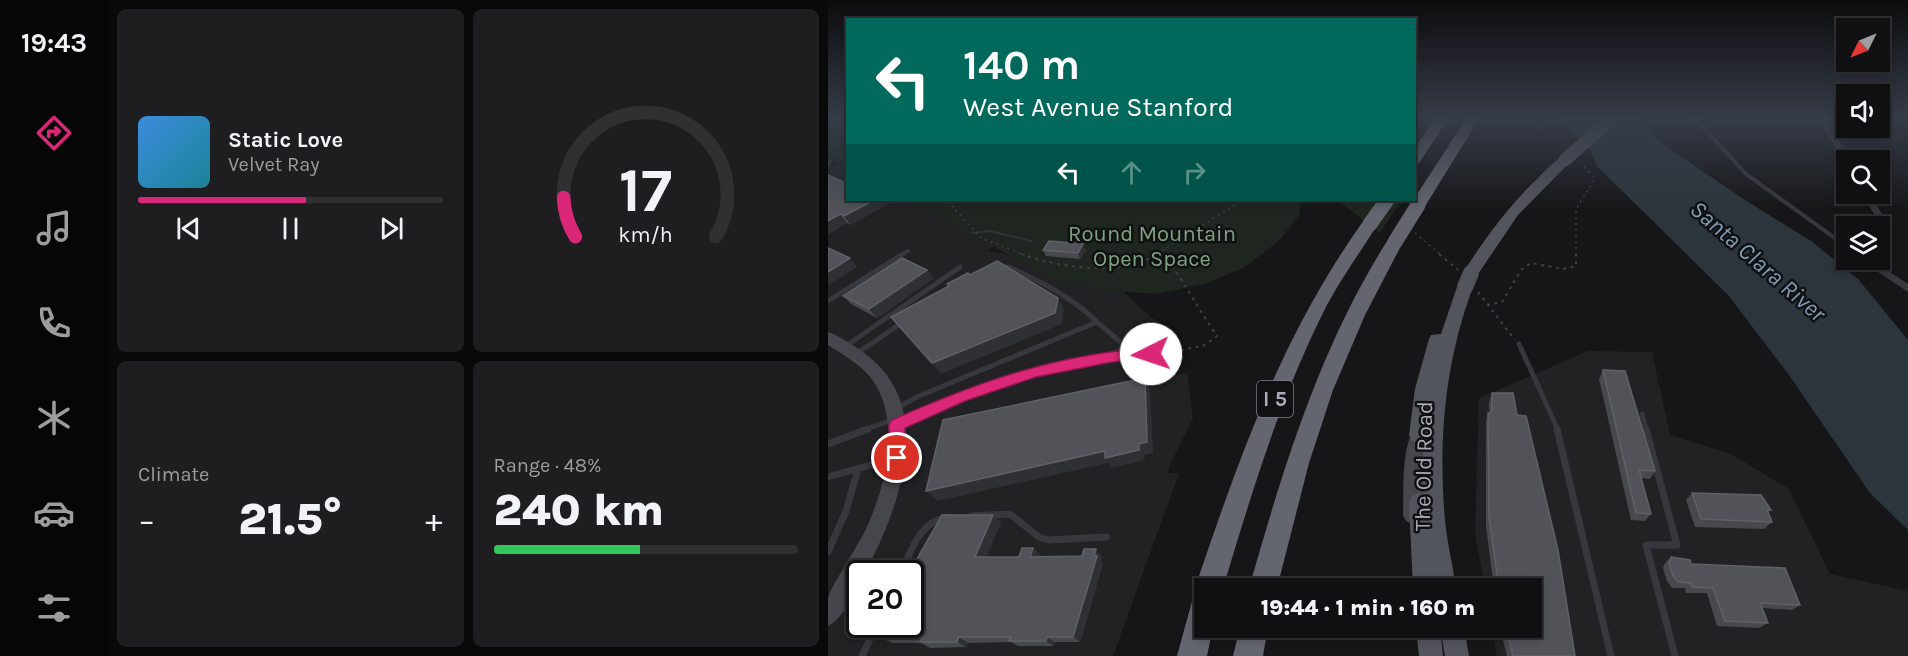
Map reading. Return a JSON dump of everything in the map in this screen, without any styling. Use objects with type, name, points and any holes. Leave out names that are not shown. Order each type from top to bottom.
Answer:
[{"type":"highway","name":"I 5","points":[[1266,578],[1292,483],[1322,391],[1360,304],[1395,242],[1453,150]]},
{"type":"highway","name":"I 5","points":[[1212,578],[1246,477],[1281,384],[1318,305],[1386,201]]},
{"type":"highway","points":[[1192,656],[1196,638]]},
{"type":"highway","points":[[1248,656],[1252,638]]},
{"type":"main road","name":"The Old Road","points":[[1419,435],[1430,362],[1443,316],[1465,277],[1507,218],[1571,150]]},
{"type":"main road","name":"The Old Road","points":[[1566,154],[1572,150]]},
{"type":"main road","name":"The Old Road","points":[[1443,578],[1434,522],[1434,420],[1439,372],[1465,277]]},
{"type":"main road","name":"The Old Road","points":[[1419,503],[1423,578]]},
{"type":"main road","points":[[1429,638],[1431,656]]},
{"type":"main road","points":[[1454,638],[1457,656]]},
{"type":"street","points":[[1880,270],[1908,289]]},
{"type":"street","points":[[828,338],[850,351],[880,378],[896,417],[897,458],[879,521],[868,549],[836,593],[828,615]]},
{"type":"street","points":[[1414,578],[1414,459],[1419,435]]},
{"type":"street","name":"The Old Road","points":[[1419,435],[1419,503]]},
{"type":"street","points":[[1418,638],[1419,656]]},
{"type":"lane","points":[[1724,150],[1746,174],[1836,239]]},
{"type":"lane","points":[[828,301],[908,251]]},
{"type":"lane","points":[[850,351],[960,267]]},
{"type":"lane","points":[[998,267],[1009,267],[1026,275],[1085,309],[1124,345],[1112,356]]},
{"type":"lane","points":[[850,351],[910,317]]},
{"type":"lane","points":[[896,417],[919,396],[1097,322]]},
{"type":"lane","points":[[1519,344],[1558,430],[1611,656]]},
{"type":"lane","points":[[828,444],[896,417],[1036,371],[1112,356],[1170,352]]},
{"type":"lane","points":[[1642,414],[1677,545],[1646,546],[1675,656]]},
{"type":"lane","points":[[828,477],[897,458]]},
{"type":"lane","points":[[828,552],[846,511],[858,469]]},
{"type":"lane","points":[[907,560],[923,527],[930,520],[938,517],[1010,514],[1039,537],[1048,540],[1106,537]]},
{"type":"lane","points":[[862,656],[870,638]]},
{"type":"path","points":[[1487,305],[1502,302],[1521,270],[1530,262],[1563,269],[1576,266],[1576,209],[1595,179],[1564,150]]},
{"type":"path","points":[[828,151],[843,156],[841,162],[846,162]]},
{"type":"path","points":[[940,201],[949,203],[981,238],[1038,261],[1125,268],[1144,263],[1241,201]]},
{"type":"path","points":[[1161,251],[1180,275],[1193,302],[1217,336],[1205,345],[1170,352]]},
{"type":"shaded area","points":[[840,163],[846,166],[846,201],[913,201],[994,246],[988,251],[1008,254],[1065,283],[1102,290],[1123,291],[1149,316],[1166,326],[1170,340],[1170,376],[1187,373],[1193,418],[1169,467],[1168,473],[1179,473],[1113,656],[828,656],[828,169]]},
{"type":"shaded area","points":[[1588,351],[1652,352],[1670,435],[1731,454],[1789,489],[1830,574],[1908,591],[1908,656],[1497,656],[1494,638],[1542,638],[1542,578],[1483,578],[1475,533],[1479,398]]},
{"type":"green space","points":[[828,150],[846,150],[846,166],[828,158]]},
{"type":"green space","name":"Round Mountain Open Space","points":[[913,201],[1301,201],[1299,215],[1279,241],[1243,268],[1207,283],[1157,294],[1102,290],[1065,283],[1041,273]]},
{"type":"green space","points":[[1338,201],[1401,201],[1380,233]]},
{"type":"water","name":"Santa Clara River","points":[[1589,150],[1671,150],[1745,200],[1811,241],[1836,261],[1836,270],[1847,270],[1858,279],[1908,340],[1908,530],[1870,493],[1789,375],[1728,295],[1598,167]]},
{"type":"building","points":[[828,175],[846,183],[846,201],[872,201],[844,216],[840,214],[828,221]]},
{"type":"building","points":[[1049,241],[1083,244],[1078,253],[1043,250]]},
{"type":"building","points":[[828,248],[850,258],[828,272]]},
{"type":"building","points":[[902,258],[927,270],[869,309],[843,296]]},
{"type":"building","points":[[997,261],[1058,298],[1055,313],[932,363],[891,317],[949,286],[947,284]]},
{"type":"building","points":[[1603,370],[1625,371],[1655,471],[1639,470],[1651,514],[1636,513]]},
{"type":"building","points":[[1145,378],[1147,442],[1139,444],[1139,450],[1105,458],[1105,451],[926,491],[943,420]]},
{"type":"building","points":[[1492,393],[1513,393],[1517,415],[1526,416],[1558,550],[1575,656],[1513,656],[1509,638],[1542,638],[1542,578],[1498,578],[1489,516],[1488,413],[1491,413]]},
{"type":"building","points":[[1692,493],[1761,495],[1771,510],[1767,510],[1772,522],[1701,519]]},
{"type":"building","points":[[942,515],[993,515],[975,557],[1019,557],[1022,548],[1033,548],[1030,557],[1082,556],[1084,549],[1096,549],[1094,556],[1097,556],[1073,637],[1047,637],[1046,641],[1009,641],[1011,637],[959,637],[957,642],[920,642],[924,638],[924,560],[916,560]]},
{"type":"building","points":[[1671,557],[1690,560],[1691,564],[1785,568],[1800,605],[1760,603],[1768,623],[1725,621],[1713,588],[1692,587],[1691,583],[1678,582],[1673,576],[1669,563]]},
{"type":"waterway","points":[[972,233],[989,231],[1032,241]]},
{"type":"route","points":[[897,458],[897,424],[960,397],[1036,371],[1112,356],[1151,354]]}]
